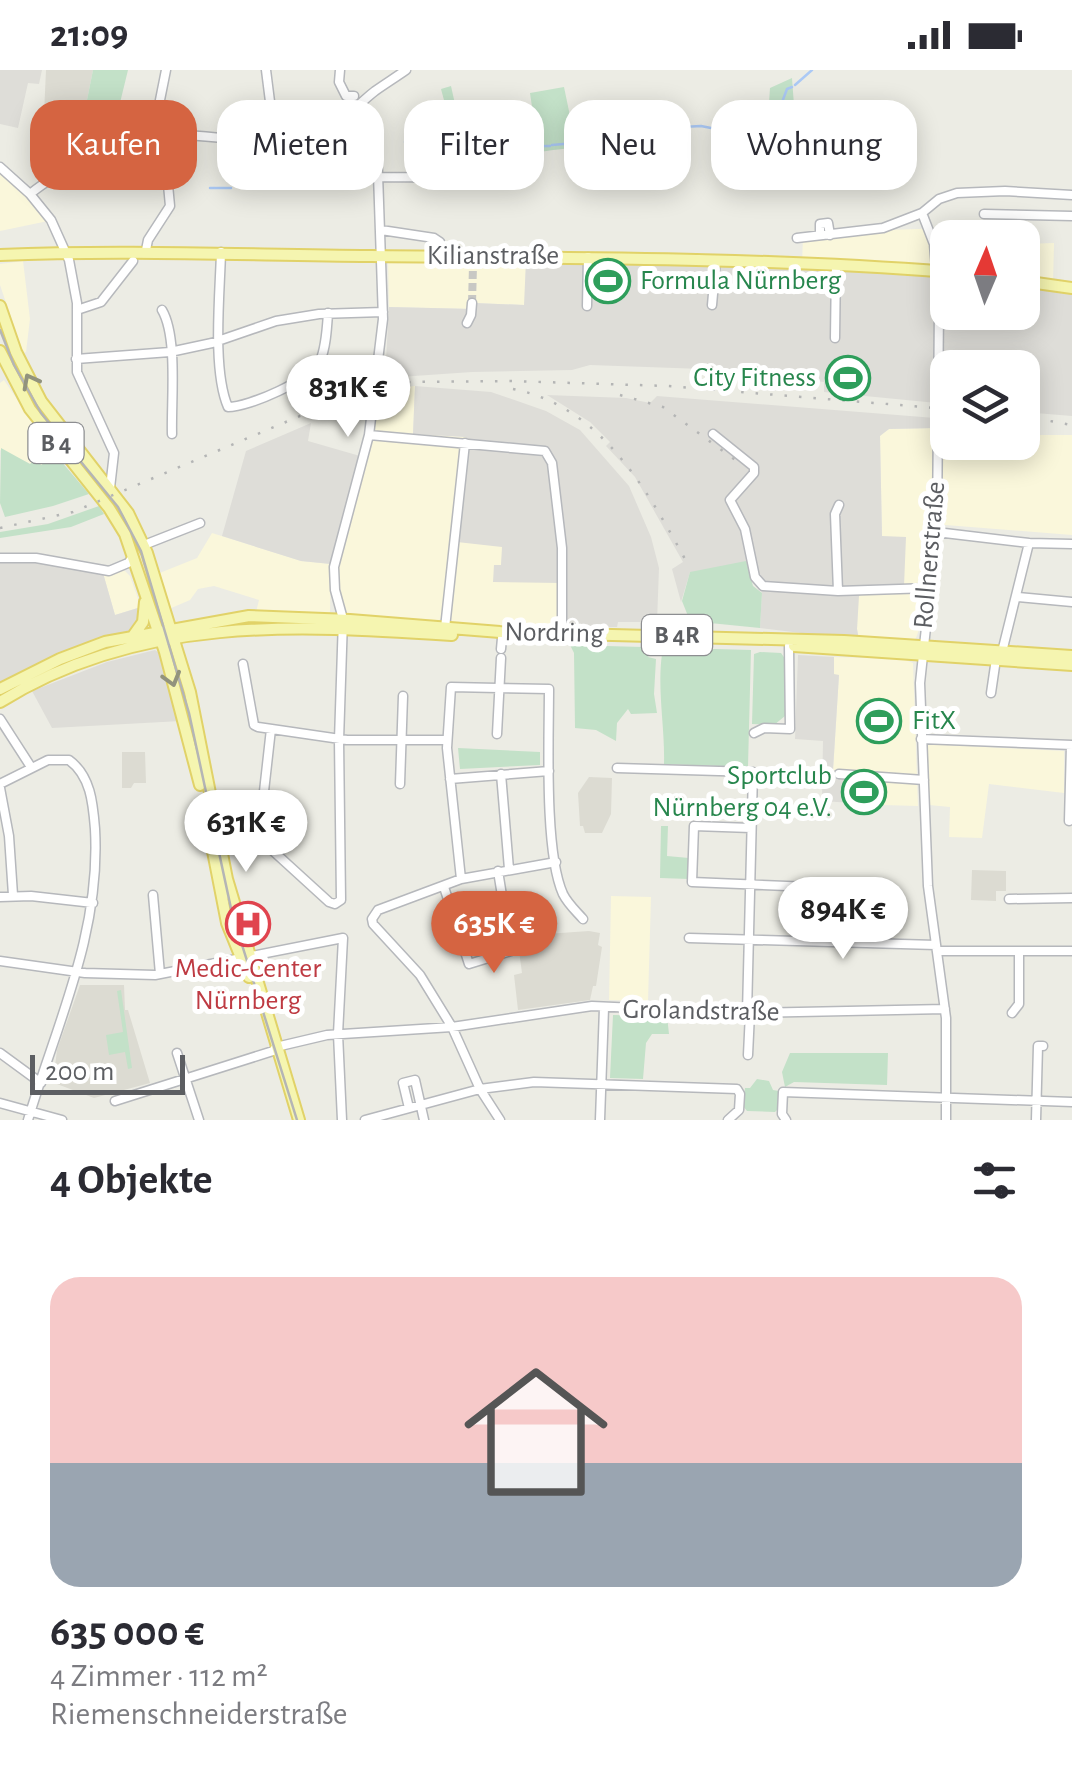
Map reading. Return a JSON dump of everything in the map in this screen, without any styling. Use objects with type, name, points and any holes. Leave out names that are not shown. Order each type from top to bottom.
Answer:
[{"type":"main road","name":"Kilianstraße","points":[[0,257],[146,250],[441,256],[473,260],[716,260],[930,271]]},
{"type":"main road","points":[[1040,284],[1072,288]]},
{"type":"main road","name":"B 4","points":[[0,306],[31,384],[130,518],[144,545],[174,633]]},
{"type":"main road","name":"B 4","points":[[0,352],[30,409],[112,512],[133,557],[160,636]]},
{"type":"main road","points":[[133,636],[143,622],[146,596]]},
{"type":"main road","name":"Nordring","points":[[339,623],[501,648],[790,646],[922,650]]},
{"type":"main road","name":"Nordring","points":[[160,636],[339,623],[562,634],[687,635],[1072,664]]},
{"type":"main road","points":[[174,633],[192,700],[209,815]]},
{"type":"main road","name":"B 4R","points":[[0,690],[65,656],[133,636],[160,636]]},
{"type":"main road","points":[[160,636],[246,958],[296,1120]]},
{"type":"main road","name":"B 4R","points":[[0,702],[82,664],[160,636]]},
{"type":"main road","name":"Nordring","points":[[999,656],[1072,656]]},
{"type":"street","points":[[160,100],[166,70]]},
{"type":"street","points":[[266,70],[269,100]]},
{"type":"street","points":[[340,70],[346,96],[354,96]]},
{"type":"street","points":[[366,100],[406,70]]},
{"type":"street","points":[[0,167],[30,194],[53,224],[65,252],[77,310],[79,380],[110,438],[114,456],[110,489]]},
{"type":"street","points":[[30,194],[37,190]]},
{"type":"street","points":[[146,250],[148,240],[170,206],[168,190]]},
{"type":"street","points":[[209,815],[238,819],[330,902],[341,900],[335,560],[369,435],[383,312],[380,190]]},
{"type":"street","points":[[798,238],[882,228],[922,213],[956,193],[1072,195]]},
{"type":"street","points":[[1042,193],[1042,214]]},
{"type":"street","name":"Rollnerstraße","points":[[922,213],[930,234]]},
{"type":"street","points":[[984,214],[1072,216]]},
{"type":"street","points":[[381,230],[434,238],[440,242],[441,256]]},
{"type":"street","points":[[221,252],[220,340],[226,402],[233,408],[285,387],[312,371],[322,355],[328,313]]},
{"type":"street","points":[[587,306],[588,257]]},
{"type":"street","points":[[712,305],[716,260]]},
{"type":"street","points":[[77,310],[101,302],[133,261]]},
{"type":"street","points":[[835,338],[836,265]]},
{"type":"street","points":[[466,323],[472,303]]},
{"type":"street","points":[[162,310],[167,318],[170,352],[172,434]]},
{"type":"street","points":[[76,359],[170,352],[276,322],[328,313],[383,312]]},
{"type":"street","name":"Rollnerstraße","points":[[941,330],[936,532],[922,650],[922,739],[927,878],[946,1008],[946,1120]]},
{"type":"street","points":[[713,434],[754,467],[754,474],[730,500],[745,529],[757,580],[770,588],[930,588]]},
{"type":"street","points":[[369,435],[540,449],[551,460],[562,548],[562,634]]},
{"type":"street","points":[[445,628],[465,444]]},
{"type":"street","points":[[96,472],[113,466]]},
{"type":"street","points":[[838,505],[838,591]]},
{"type":"street","points":[[144,545],[200,523]]},
{"type":"street","points":[[936,532],[1072,544]]},
{"type":"street","points":[[991,694],[1029,543]]},
{"type":"street","points":[[0,558],[36,558],[110,571],[133,557]]},
{"type":"street","points":[[120,568],[140,576]]},
{"type":"street","points":[[1018,596],[1072,602]]},
{"type":"street","points":[[754,733],[764,728],[790,729],[790,646]]},
{"type":"street","points":[[496,734],[501,648]]},
{"type":"street","points":[[242,664],[254,725],[339,740],[447,740]]},
{"type":"street","points":[[461,879],[447,740],[451,687],[549,689],[549,771],[556,862],[565,898],[583,919]]},
{"type":"street","points":[[400,784],[403,696]]},
{"type":"street","points":[[0,719],[31,767]]},
{"type":"street","points":[[256,835],[272,729]]},
{"type":"street","points":[[922,739],[1072,744],[1069,821]]},
{"type":"street","points":[[13,895],[9,836],[0,786],[31,767],[64,759],[77,765],[83,774],[94,820],[93,903],[77,972],[30,1115]]},
{"type":"street","points":[[618,768],[753,772],[748,1055]]},
{"type":"street","points":[[450,779],[549,771]]},
{"type":"street","points":[[501,774],[509,869]]},
{"type":"street","points":[[839,774],[924,780]]},
{"type":"street","points":[[751,828],[694,826],[692,882],[862,888]]},
{"type":"street","points":[[500,1120],[420,975],[372,919],[378,910],[461,879],[556,862]]},
{"type":"street","points":[[444,887],[469,964],[511,951],[498,871]]},
{"type":"street","points":[[153,895],[160,974]]},
{"type":"street","points":[[0,897],[93,903]]},
{"type":"street","points":[[1009,899],[1072,898]]},
{"type":"street","points":[[0,961],[77,972],[160,974],[343,938],[338,1034],[342,1120]]},
{"type":"street","points":[[688,938],[1072,951]]},
{"type":"street","points":[[1012,1014],[1018,1004],[1019,951]]},
{"type":"street","name":"Grolandstraße","points":[[116,1102],[274,1049],[338,1034],[452,1027],[592,1006],[748,1012],[946,1008]]},
{"type":"street","points":[[600,1120],[604,1008]]},
{"type":"street","points":[[1036,1120],[1038,1046],[1043,1046]]},
{"type":"street","points":[[0,1053],[41,1084]]},
{"type":"street","points":[[177,1053],[199,1120]]},
{"type":"street","points":[[408,1108],[403,1083],[415,1080],[424,1120]]},
{"type":"street","points":[[365,1120],[480,1089],[534,1082],[736,1089],[740,1094],[739,1110],[728,1120]]},
{"type":"street","points":[[784,1117],[783,1092],[1072,1102]]},
{"type":"street","points":[[0,1104],[30,1115],[62,1120]]},
{"type":"shaded area","points":[[0,70],[42,70],[39,84],[28,83],[18,128],[0,124]]},
{"type":"shaded area","points":[[46,70],[93,70],[87,100],[45,100]]},
{"type":"shaded area","points":[[0,170],[33,202],[48,221],[0,231]]},
{"type":"shaded area","points":[[930,229],[930,273],[802,265],[803,236],[836,238]]},
{"type":"shaded area","points":[[1040,243],[1054,243],[1053,283],[1040,282]]},
{"type":"shaded area","points":[[388,259],[526,261],[525,305],[475,303],[474,309],[389,307]]},
{"type":"shaded area","points":[[23,261],[30,319],[23,353],[0,285],[0,264]]},
{"type":"shaded area","points":[[526,261],[798,264],[930,273],[930,330],[1040,330],[1040,282],[1072,286],[1072,416],[1040,413],[1040,350],[930,350],[930,402],[824,392],[824,382],[731,370],[590,365],[572,370],[385,378],[389,307],[473,309],[474,303],[524,305]]},
{"type":"shaded area","points":[[4,380],[49,447],[42,465],[0,450],[0,383]]},
{"type":"shaded area","points":[[415,386],[413,434],[466,437],[503,547],[501,566],[495,565],[560,583],[559,624],[554,630],[479,628],[450,623],[444,616],[437,622],[347,614],[339,590],[339,562],[370,446],[380,390]]},
{"type":"shaded area","points":[[415,386],[491,392],[546,411],[580,430],[629,486],[651,537],[659,568],[657,622],[567,627],[567,586],[493,582],[494,565],[501,565],[502,547],[457,542],[466,437],[413,434]]},
{"type":"shaded area","points":[[547,395],[626,398],[650,403],[657,396],[930,418],[930,428],[889,429],[880,436],[882,536],[906,537],[904,586],[876,587],[859,596],[859,640],[760,628],[762,593],[750,579],[690,572],[681,602],[672,569],[683,562],[635,477],[590,422]]},
{"type":"shaded area","points":[[311,423],[308,441],[360,456],[331,564],[301,561],[222,536],[246,451]]},
{"type":"shaded area","points":[[930,428],[930,460],[1040,460],[1040,435],[1072,435],[1072,535],[933,524],[928,566],[916,592],[922,602],[921,624],[913,641],[859,640],[857,629],[858,596],[876,587],[882,537],[880,435],[889,429]]},
{"type":"shaded area","points":[[212,533],[301,561],[331,564],[330,612],[256,612],[259,600],[214,586],[198,589],[190,600],[169,609],[157,574],[197,558]]},
{"type":"shaded area","points":[[0,560],[103,573],[115,615],[141,607],[138,625],[0,687]]},
{"type":"shaded area","points":[[124,570],[141,607],[115,615],[103,573]]},
{"type":"shaded area","points":[[155,650],[162,655],[181,721],[52,728],[32,691],[107,662]]},
{"type":"shaded area","points":[[798,655],[834,657],[834,674],[839,675],[833,770],[885,775],[883,805],[822,801],[823,741],[795,739]]},
{"type":"shaded area","points":[[834,657],[903,659],[913,663],[918,806],[883,805],[885,775],[833,771],[839,675],[834,675]]},
{"type":"shaded area","points":[[925,744],[1064,751],[1064,793],[989,784],[982,838],[949,837],[950,807],[929,805]]},
{"type":"shaded area","points":[[122,752],[145,752],[146,783],[122,788]]},
{"type":"shaded area","points":[[589,777],[612,778],[611,814],[602,833],[585,833],[580,826],[578,793]]},
{"type":"shaded area","points":[[972,870],[1006,871],[1006,891],[996,891],[996,901],[971,900]]},
{"type":"shaded area","points":[[611,896],[651,897],[648,1001],[609,1000]]},
{"type":"shaded area","points":[[600,933],[598,945],[602,947],[590,1000],[518,1010],[514,975],[522,973],[518,943],[546,934]]},
{"type":"shaded area","points":[[80,985],[124,985],[125,1010],[150,1083],[94,1098],[57,1084],[57,1050]]},
{"type":"green space","points":[[93,70],[128,70],[121,100],[87,100]]},
{"type":"green space","points":[[792,78],[794,100],[769,100],[770,88]]},
{"type":"green space","points":[[451,86],[454,100],[444,100],[441,89]]},
{"type":"green space","points":[[564,87],[564,149],[544,152],[544,100],[531,100],[530,93]]},
{"type":"green space","points":[[49,447],[89,494],[5,517],[0,503],[1,448],[30,464],[33,461],[42,465]]},
{"type":"green space","points":[[99,506],[104,514],[71,527],[0,538],[0,532],[48,524]]},
{"type":"green space","points":[[746,561],[753,586],[762,593],[760,628],[690,621],[682,601],[690,572]]},
{"type":"green space","points":[[570,645],[751,650],[748,767],[664,764],[662,654],[648,657],[656,659],[657,713],[631,714],[628,709],[617,723],[616,741],[596,730],[575,728],[574,653]]},
{"type":"green space","points":[[781,653],[786,660],[785,716],[774,725],[752,724],[754,654]]},
{"type":"green space","points":[[458,748],[540,752],[540,765],[460,769]]},
{"type":"green space","name":"Sportclub Nürnberg 04 e.V.","points":[[844,779],[886,782],[884,804],[842,802]]},
{"type":"green space","points":[[661,826],[668,826],[667,856],[689,858],[689,879],[660,878]]},
{"type":"green space","points":[[121,990],[132,1068],[128,1069],[125,1052],[109,1055],[106,1035],[123,1032],[117,991]]},
{"type":"green space","points":[[613,1015],[667,1016],[669,1034],[652,1034],[646,1043],[643,1079],[610,1078]]},
{"type":"green space","points":[[790,1053],[888,1053],[887,1085],[794,1082],[785,1087],[782,1072]]},
{"type":"green space","points":[[757,1079],[769,1081],[773,1090],[779,1091],[779,1108],[775,1112],[747,1111],[743,1106],[745,1088]]},
{"type":"waterway","points":[[795,85],[812,70]]},
{"type":"waterway","points":[[783,100],[792,87]]},
{"type":"waterway","points":[[691,127],[711,128]]},
{"type":"waterway","points":[[552,145],[564,144]]},
{"type":"waterway","points":[[544,146],[550,146]]},
{"type":"waterway","points":[[210,188],[217,188]]},
{"type":"tunnel","points":[[472,303],[473,266]]},
{"type":"tram line","points":[[0,330],[41,413],[118,507],[141,551],[189,713],[232,913],[297,1120]]},
{"type":"railway","points":[[0,528],[73,512],[352,394],[404,382],[668,386],[930,408]]},
{"type":"railway","points":[[513,389],[544,398],[595,432],[636,478],[685,559]]},
{"type":"railway","points":[[620,395],[663,407],[742,465]]},
{"type":"railway","points":[[1040,419],[1072,425]]},
{"type":"place","name":"Formula Nürnberg","points":[[608,281]]},
{"type":"place","name":"City Fitness","points":[[848,378]]},
{"type":"place","name":"FitX","points":[[879,721]]},
{"type":"place","name":"Sportclub Nürnberg 04 e.V.","points":[[864,792]]},
{"type":"place","name":"Medic-Center Nürnberg","points":[[248,924]]}]
